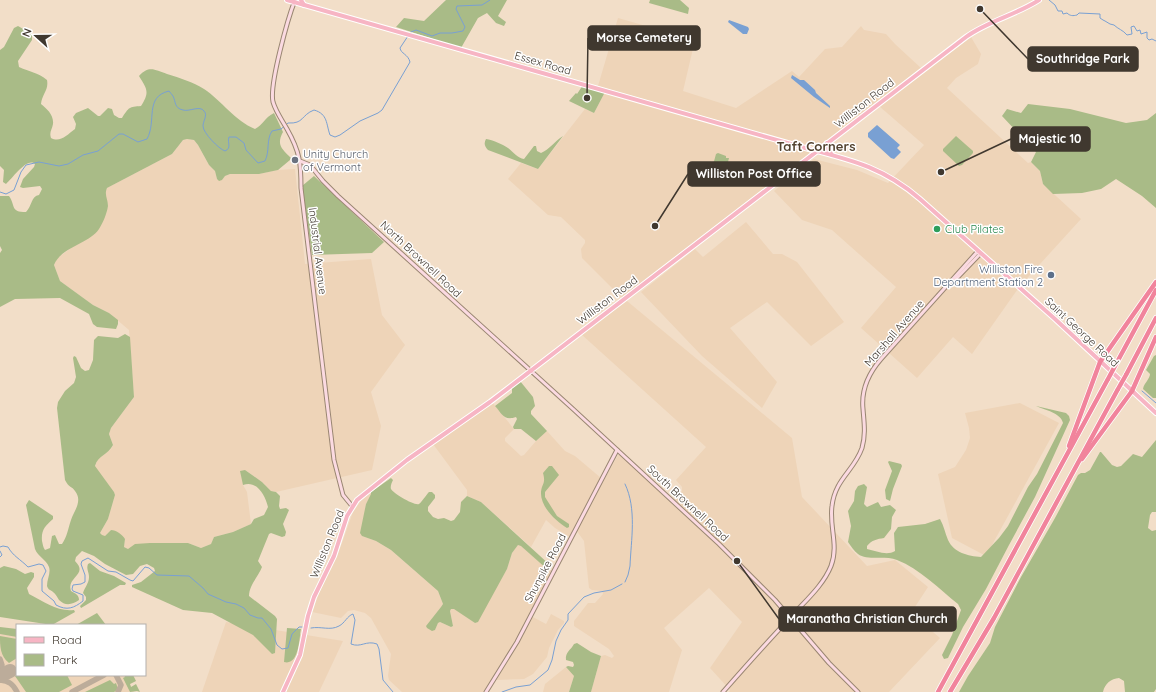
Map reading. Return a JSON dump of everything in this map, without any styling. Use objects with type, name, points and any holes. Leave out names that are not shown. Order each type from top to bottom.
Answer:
[{"type":"highway","points":[[1064,459],[1100,362],[1156,282]]},
{"type":"highway","points":[[938,692],[1156,290]]},
{"type":"highway","points":[[950,692],[994,618],[1156,318]]},
{"type":"highway","points":[[1074,469],[1132,391],[1156,336]]},
{"type":"main road","name":"Essex Road","points":[[287,0],[295,1],[304,5],[817,151]]},
{"type":"main road","points":[[301,0],[304,5]]},
{"type":"main road","name":"Williston Road","points":[[283,692],[300,655],[313,601],[334,556],[345,521],[352,506],[365,493],[407,460],[530,371],[971,34],[1039,0]]},
{"type":"main road","name":"Industrial Avenue","points":[[295,1],[276,66],[272,86],[273,101],[297,150],[300,161],[301,188],[334,460],[343,495],[352,506]]},
{"type":"main road","points":[[827,143],[828,149],[833,155]]},
{"type":"main road","points":[[805,148],[808,158]]},
{"type":"main road","name":"Saint George Road","points":[[817,151],[851,160],[869,167],[898,182],[920,198],[1055,319],[1156,413]]},
{"type":"main road","name":"North Brownell Road","points":[[300,161],[310,165],[338,196],[530,371]]},
{"type":"main road","name":"Marshall Avenue","points":[[723,692],[822,581],[832,561],[835,544],[832,505],[839,484],[854,464],[862,447],[865,431],[862,406],[863,395],[869,375],[881,359],[954,279],[957,278],[979,252]]},
{"type":"main road","name":"South Brownell Road","points":[[530,371],[719,544],[767,591],[829,663],[858,692]]},
{"type":"main road","name":"Shunpike Road","points":[[486,692],[517,642],[617,450]]},
{"type":"shaded area","points":[[618,18],[695,40],[683,91],[736,108],[792,71],[799,77],[825,49],[842,47],[861,26],[864,30],[886,34],[921,68],[816,149],[598,86]]},
{"type":"shaded area","points":[[971,37],[981,54],[978,64],[956,78],[947,88],[1028,163],[1031,162],[1040,171],[1043,184],[1081,219],[1020,286],[972,354],[953,337],[917,378],[861,328],[896,287],[832,230],[802,220],[774,191],[814,159],[857,170],[888,183],[924,145],[879,106]]},
{"type":"shaded area","points":[[605,92],[812,152],[622,298],[582,258],[581,249],[585,243],[585,240],[561,217],[548,215],[508,179],[521,163],[538,169],[585,109],[594,113]]},
{"type":"shaded area","points":[[183,140],[194,140],[198,145],[209,165],[215,171],[217,179],[222,180],[225,176],[230,174],[259,174],[277,170],[295,169],[305,264],[371,259],[382,315],[405,345],[371,392],[381,426],[372,470],[276,492],[271,491],[262,482],[245,470],[243,485],[247,492],[251,524],[233,532],[214,537],[211,544],[201,548],[188,543],[128,549],[124,547],[125,539],[111,530],[105,536],[102,536],[100,533],[108,519],[115,495],[95,467],[97,460],[111,449],[113,445],[109,434],[111,428],[134,397],[129,330],[109,313],[93,305],[60,281],[54,265],[56,259],[74,246],[106,214],[108,205],[105,193],[107,188],[172,154]]},
{"type":"shaded area","points":[[746,222],[773,254],[782,254],[797,262],[844,322],[811,346],[767,302],[730,328],[777,382],[762,408],[702,356],[641,292],[695,249],[703,257]]},
{"type":"shaded area","points":[[627,301],[792,438],[802,497],[867,566],[895,560],[928,587],[911,613],[940,638],[889,692],[729,692],[730,690],[710,668],[742,622],[709,588],[664,628],[682,650],[669,692],[591,692],[601,656],[605,655],[612,658],[614,656],[609,649],[574,626],[574,621],[588,603],[595,603],[603,594],[602,591],[592,590],[589,588],[584,541],[576,530],[618,455],[620,455],[670,501],[674,501],[682,491],[682,487],[676,480],[706,447],[581,334]]},
{"type":"shaded area","points":[[492,402],[514,429],[505,438],[505,441],[521,456],[524,455],[547,431],[565,451],[575,456],[601,478],[570,537],[555,528],[546,520],[531,547],[481,502],[467,496],[467,490],[433,444]]},
{"type":"shaded area","points":[[1020,403],[1059,423],[986,556],[952,538],[938,474],[955,467],[966,450],[970,438],[965,413]]},
{"type":"shaded area","points":[[371,492],[372,494],[366,504],[362,536],[376,541],[391,550],[438,591],[443,604],[426,626],[435,630],[440,622],[451,627],[453,626],[450,611],[454,608],[475,623],[507,569],[512,553],[518,545],[521,545],[548,570],[550,569],[554,573],[531,616],[546,624],[551,614],[564,621],[564,623],[558,630],[549,648],[547,657],[533,674],[524,679],[495,680],[487,692],[402,692],[389,680],[388,676],[391,654],[371,618],[365,613],[354,610],[348,611],[341,618],[312,612],[320,591],[337,557],[353,512],[361,501]]},
{"type":"shaded area","points":[[226,622],[343,641],[319,692],[202,692]]},
{"type":"shaded area","points":[[0,632],[16,633],[16,676],[134,676],[136,681],[130,684],[134,692],[0,692]]},
{"type":"shaded area","points":[[566,667],[574,676],[569,692],[543,692],[545,684]]},
{"type":"green space","points":[[446,0],[507,0],[498,16],[506,22],[504,26],[496,23],[487,13],[478,18],[461,48],[396,27],[404,18],[424,21]]},
{"type":"green space","points":[[650,0],[680,0],[689,8],[688,14],[649,3]]},
{"type":"green space","points":[[18,26],[32,34],[32,40],[18,61],[19,67],[37,74],[47,80],[47,87],[41,104],[48,110],[53,121],[50,133],[51,138],[57,140],[60,139],[75,129],[76,124],[73,117],[76,113],[88,108],[98,116],[100,116],[108,108],[112,109],[114,115],[122,118],[130,108],[141,106],[146,97],[146,91],[139,76],[149,69],[191,82],[204,89],[241,121],[255,129],[274,113],[283,132],[280,144],[291,158],[278,170],[259,174],[230,174],[219,181],[215,171],[209,165],[198,145],[194,140],[187,139],[183,140],[172,154],[107,188],[106,193],[108,206],[105,218],[99,229],[89,238],[63,254],[54,265],[60,281],[93,305],[109,313],[118,320],[116,329],[97,327],[93,324],[89,314],[60,298],[15,299],[0,307],[0,253],[2,250],[0,246],[0,196],[9,196],[15,210],[26,212],[34,197],[39,195],[42,189],[40,186],[20,187],[23,179],[35,164],[28,163],[6,184],[3,182],[4,170],[0,166],[0,50],[4,47],[14,28]]},
{"type":"green space","points":[[583,85],[605,92],[594,113],[569,101],[576,93],[577,94]]},
{"type":"green space","points":[[1028,104],[1070,109],[1126,123],[1147,120],[1156,113],[1156,208],[1142,196],[1116,179],[1101,189],[1082,193],[1053,194],[1043,184],[1040,171],[1031,162],[1036,152],[1002,116],[1007,109],[1021,113]]},
{"type":"green space","points":[[563,136],[538,169],[488,150],[485,144],[486,139],[494,141],[508,148],[524,159],[534,146],[536,146],[537,151],[541,153],[547,150]]},
{"type":"green space","points":[[956,136],[973,151],[973,153],[962,165],[959,166],[943,151],[943,149]]},
{"type":"green space","points":[[718,153],[726,156],[726,158],[729,158],[727,166],[723,168],[713,165],[716,154]]},
{"type":"green space","points":[[314,176],[384,242],[372,253],[312,255],[302,186]]},
{"type":"green space","points":[[125,334],[130,337],[134,397],[111,428],[109,434],[113,445],[98,459],[95,466],[115,495],[108,519],[100,533],[105,536],[113,530],[121,534],[125,539],[124,547],[128,549],[135,544],[150,543],[188,543],[201,548],[211,544],[214,537],[233,532],[251,524],[254,519],[264,515],[268,507],[260,490],[252,485],[243,485],[240,471],[245,470],[262,482],[271,491],[276,492],[280,496],[280,509],[286,508],[289,510],[283,524],[286,532],[285,536],[282,537],[271,533],[269,534],[258,561],[262,567],[249,592],[249,596],[277,619],[275,653],[272,654],[253,635],[212,613],[183,610],[132,587],[132,585],[141,582],[155,571],[154,568],[147,564],[140,566],[133,574],[126,575],[105,564],[94,556],[82,551],[76,557],[75,561],[79,566],[79,573],[71,582],[70,586],[71,591],[78,596],[79,600],[71,604],[66,604],[59,600],[47,587],[50,572],[49,567],[35,549],[26,505],[29,500],[53,516],[53,519],[46,526],[42,534],[43,547],[45,550],[50,548],[52,536],[55,535],[59,544],[62,544],[77,506],[78,498],[73,488],[65,480],[57,408],[58,402],[65,391],[74,383],[76,377],[74,356],[76,357],[81,368],[85,371],[89,370],[93,360],[94,340],[98,336],[118,338]]},
{"type":"green space","points":[[1156,355],[1156,398],[1153,398],[1143,389],[1150,376],[1146,370]]},
{"type":"green space","points":[[520,381],[533,397],[535,406],[531,411],[531,414],[547,431],[536,441],[521,429],[514,429],[513,427],[517,419],[516,417],[506,417],[495,406],[512,393],[512,387]]},
{"type":"green space","points":[[1036,406],[1066,413],[1070,420],[1035,497],[986,589],[963,627],[948,658],[944,659],[942,655],[952,635],[961,610],[958,604],[929,580],[905,564],[897,560],[887,558],[862,556],[855,551],[848,542],[851,526],[848,511],[854,501],[855,491],[858,486],[864,484],[867,487],[864,504],[867,507],[878,502],[881,507],[890,505],[896,510],[892,517],[891,529],[884,538],[871,542],[867,546],[867,549],[881,553],[895,551],[894,533],[898,527],[925,524],[940,519],[948,540],[954,548],[966,555],[981,557],[1008,526],[1063,423],[1056,414]]},
{"type":"green space","points":[[1156,440],[1156,512],[1152,512],[1150,515],[1148,528],[1152,531],[1156,530],[1156,689],[1154,692],[1125,692],[1124,681],[1119,678],[1113,679],[1109,682],[1105,686],[1103,692],[959,692],[990,643],[995,627],[1021,577],[1078,475],[1090,470],[1100,452],[1112,465],[1117,467],[1121,466],[1133,454],[1142,457]]},
{"type":"green space","points":[[888,462],[901,464],[902,466],[890,501],[886,499],[885,490],[892,471]]},
{"type":"green space","points":[[549,466],[552,466],[559,475],[545,492],[545,497],[557,516],[569,524],[569,527],[567,528],[558,522],[550,513],[541,498],[541,489],[544,481],[543,473]]},
{"type":"green space","points":[[391,478],[393,480],[391,489],[404,499],[413,503],[419,504],[429,492],[432,492],[435,495],[435,498],[428,507],[428,511],[433,517],[438,519],[444,518],[451,521],[454,520],[460,512],[461,502],[467,496],[481,502],[551,566],[550,569],[548,570],[518,545],[512,553],[507,569],[478,622],[475,623],[454,609],[451,609],[450,611],[453,626],[451,627],[440,622],[435,630],[432,631],[426,626],[443,604],[438,591],[391,550],[376,541],[362,536],[360,533],[366,504],[371,492]]},
{"type":"green space","points":[[90,563],[100,571],[114,576],[126,583],[125,585],[120,585],[81,608],[80,606],[86,600],[83,593],[89,579],[87,567]]},
{"type":"green space","points":[[4,566],[16,569],[25,574],[31,572],[34,573],[34,577],[27,588],[29,594],[51,606],[74,610],[75,612],[54,624],[0,617],[0,568]]},
{"type":"green space","points":[[97,613],[105,624],[78,624]]},
{"type":"green space","points":[[0,627],[16,629],[16,637],[0,634]]},
{"type":"green space","points":[[287,628],[301,629],[299,645],[293,660],[284,662]]},
{"type":"green space","points":[[0,636],[16,639],[16,659],[9,663],[2,654],[0,647]]},
{"type":"green space","points":[[577,643],[591,652],[601,656],[591,692],[569,692],[574,676],[566,667],[573,667],[574,665],[573,662],[566,660],[566,657],[567,653],[574,644]]},
{"type":"green space","points":[[15,676],[68,676],[72,685],[59,692],[26,692]]},
{"type":"green space","points":[[134,676],[136,681],[130,684],[131,687],[136,684],[140,692],[130,692],[123,678]]},
{"type":"green space","points":[[110,680],[114,684],[116,683],[117,686],[117,690],[114,692],[85,692]]},
{"type":"water","points":[[729,20],[748,27],[749,29],[747,34],[743,34],[728,22]]},
{"type":"water","points":[[792,75],[800,80],[804,80],[830,106],[830,108],[791,78]]},
{"type":"water","points":[[877,125],[900,145],[897,148],[901,152],[894,159],[868,137],[868,133]]},
{"type":"waterway","points":[[409,33],[416,30],[432,36],[440,33],[463,31],[465,27],[456,9],[457,6],[482,5],[490,0]]},
{"type":"waterway","points":[[1049,0],[1055,5],[1058,11],[1062,11],[1063,14],[1067,13],[1073,16],[1079,13],[1100,14],[1100,18],[1114,25],[1127,35],[1132,34],[1131,27],[1134,26],[1137,31],[1140,30],[1141,34],[1147,32],[1147,38],[1149,40],[1152,39],[1156,41]]},
{"type":"waterway","points":[[0,192],[6,194],[14,190],[21,172],[26,165],[39,162],[59,166],[68,164],[83,155],[98,151],[119,134],[123,134],[138,142],[147,139],[150,132],[152,110],[156,98],[169,91],[178,108],[185,110],[202,109],[204,111],[206,114],[203,124],[204,129],[208,136],[219,147],[225,151],[227,150],[229,147],[229,137],[236,137],[244,143],[246,150],[258,163],[265,161],[269,138],[272,131],[281,129],[288,123],[300,121],[314,110],[322,114],[327,123],[330,135],[335,137],[360,121],[382,110],[410,62],[408,57],[400,48],[408,36]]},
{"type":"waterway","points":[[1142,391],[1156,403]]},
{"type":"waterway","points":[[625,484],[631,504],[632,525],[630,566],[625,582]]},
{"type":"waterway","points":[[0,547],[8,547],[14,555],[28,567],[39,564],[43,565],[46,571],[42,579],[42,591],[60,607],[70,608],[83,601],[83,595],[73,591],[72,589],[73,585],[85,582],[85,575],[81,564],[82,561],[88,558],[108,571],[116,572],[133,581],[145,567],[149,568],[157,575],[189,576],[208,594],[226,602],[236,604],[244,608],[250,615],[262,618],[271,629],[277,645],[282,649],[288,648],[292,634],[299,627],[302,627]]},
{"type":"waterway","points":[[0,551],[2,555],[0,557]]},
{"type":"waterway","points":[[502,692],[516,687],[530,685],[548,670],[556,641],[568,620],[568,614],[584,597],[594,593],[611,590],[622,584]]},
{"type":"waterway","points":[[311,628],[336,627],[341,625],[349,616],[353,614],[355,620],[351,644],[377,644],[383,680],[393,692]]},
{"type":"taxiway","points":[[0,659],[2,665],[0,673]]},
{"type":"taxiway","points":[[72,692],[102,676]]},
{"type":"taxiway","points":[[116,676],[121,685],[118,692]]},
{"type":"taxiway","points":[[0,680],[10,683],[17,692]]},
{"type":"runway","points":[[0,676],[10,671]]},
{"type":"place","name":"Southridge Park","points":[[980,9]]},
{"type":"place","name":"Morse Cemetery","points":[[587,98]]},
{"type":"place","name":"Unity Church of Vermont","points":[[295,160]]},
{"type":"place","name":"Majestic 10","points":[[941,172]]},
{"type":"place","name":"Williston Post Office","points":[[655,226]]},
{"type":"place","name":"Club Pilates","points":[[937,229]]},
{"type":"place","name":"Williston Fire Department Station 2","points":[[1051,275]]},
{"type":"place","name":"Maranatha Christian Church","points":[[737,561]]},
{"type":"district","name":"Taft Corners","points":[[816,146]]}]
